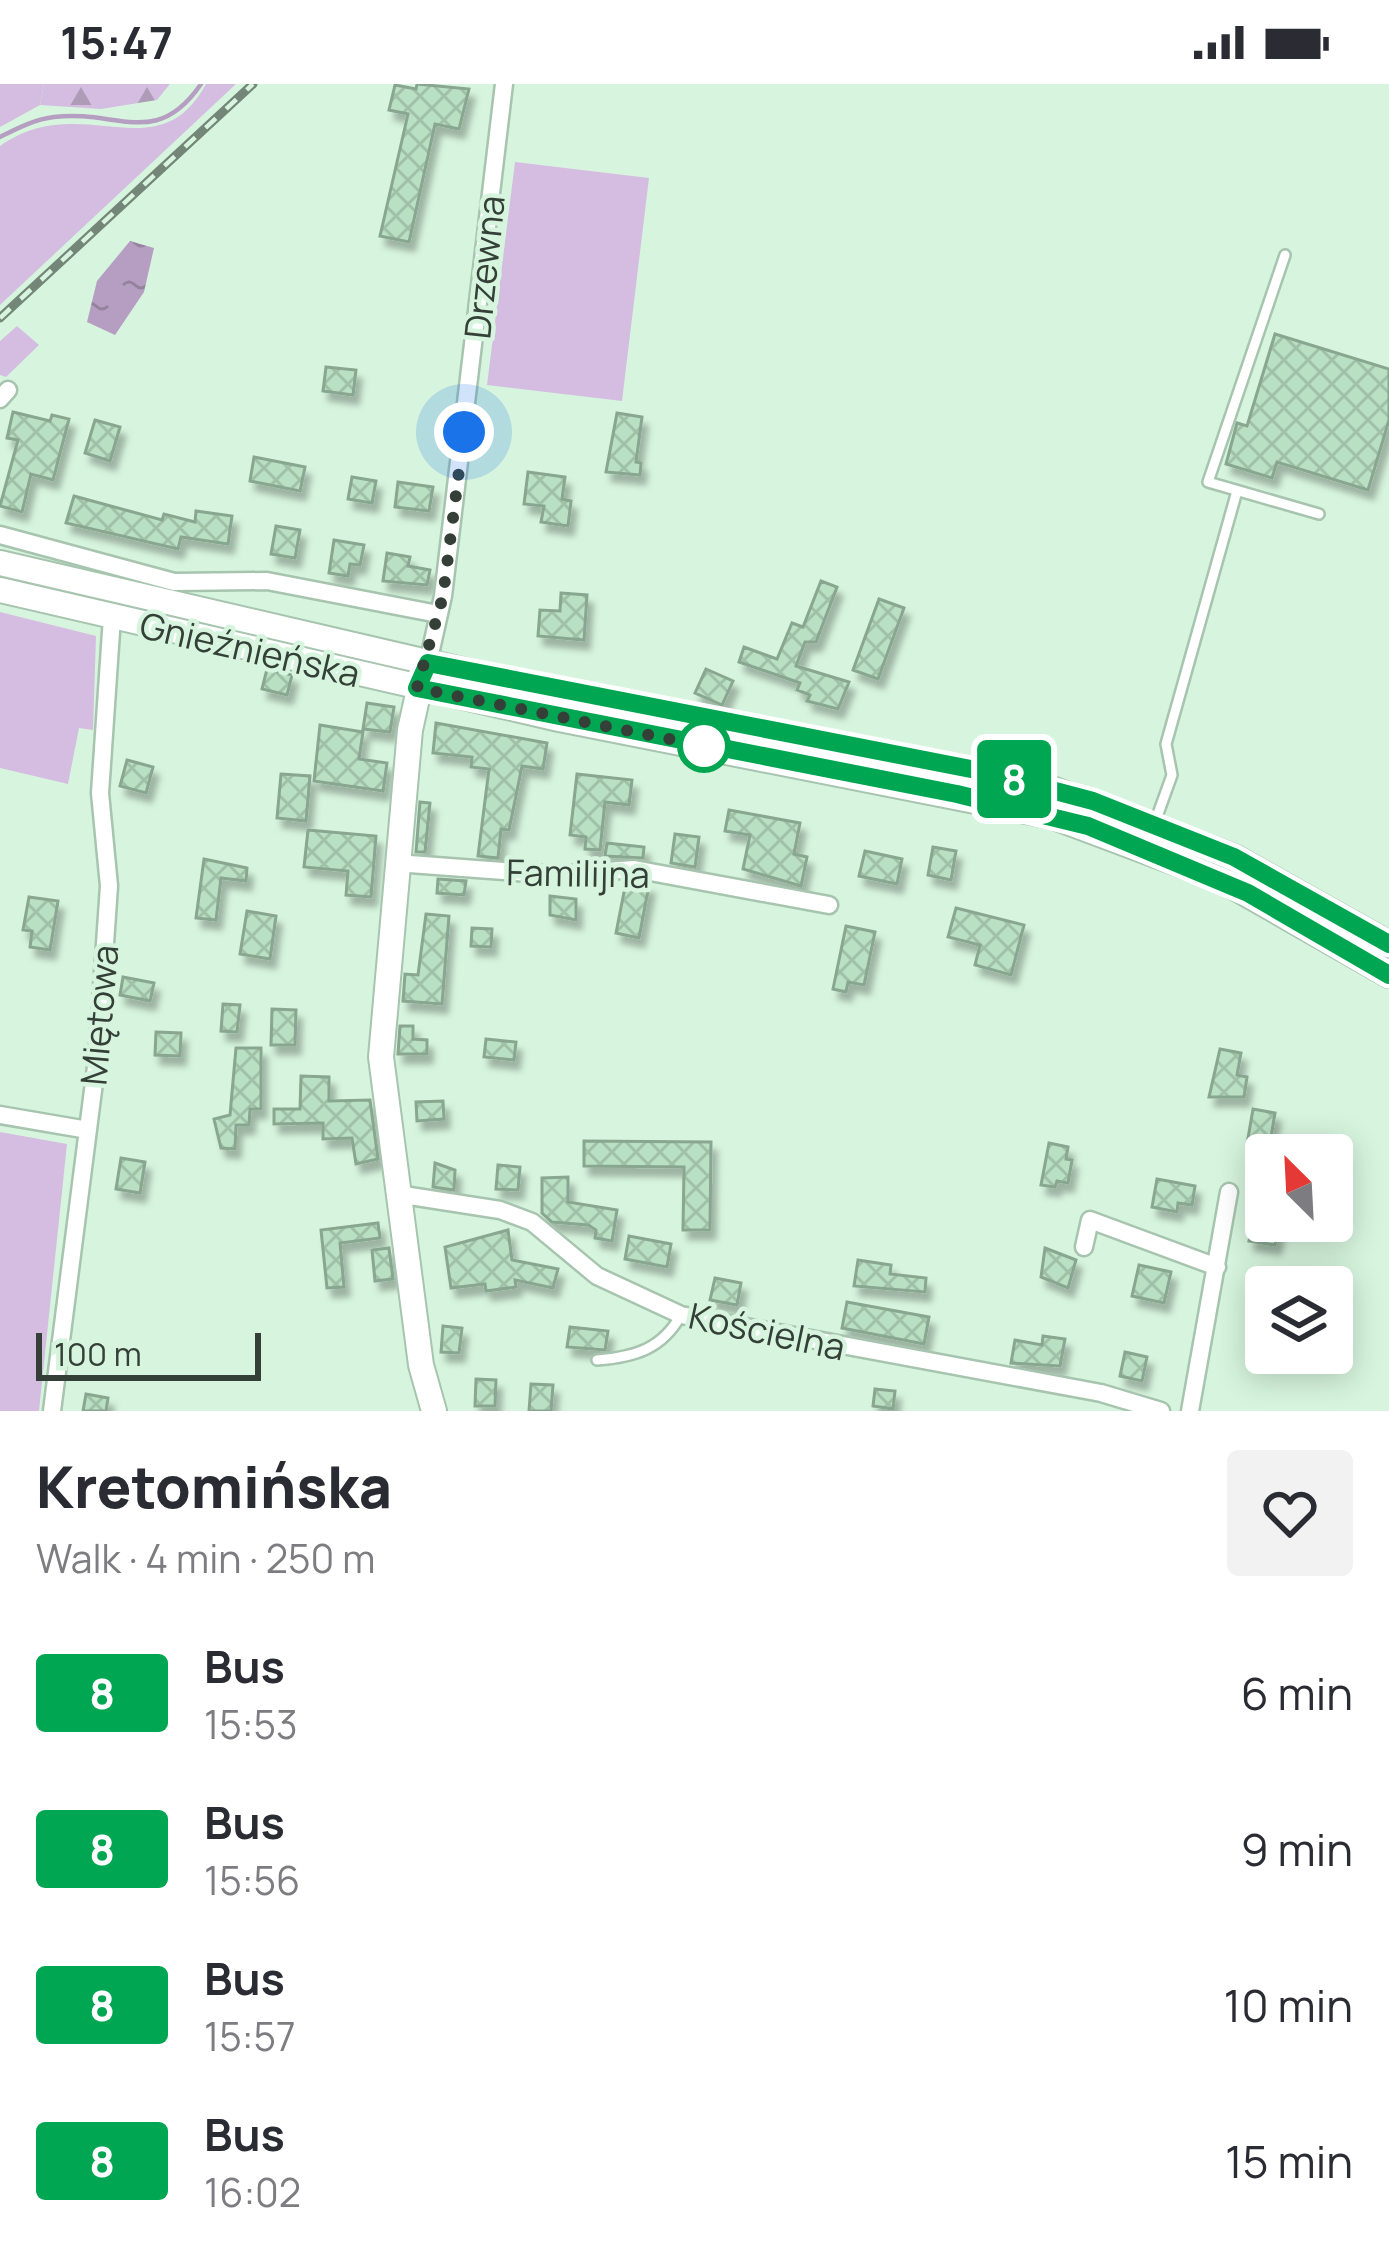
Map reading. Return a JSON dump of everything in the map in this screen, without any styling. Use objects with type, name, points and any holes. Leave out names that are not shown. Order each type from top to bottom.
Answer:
[{"type":"main road","name":"Gnieźnieńska","points":[[0,563],[428,663],[976,770],[1283,882],[1389,944]]},
{"type":"main road","name":"Gnieźnieńska","points":[[0,590],[417,688],[1149,835],[1389,975]]},
{"type":"main road","points":[[428,663],[417,688],[396,862],[381,1063],[421,1365],[434,1411]]},
{"type":"street","name":"Drzewna","points":[[428,663],[504,84]]},
{"type":"street","points":[[0,535],[173,582],[267,581],[438,614]]},
{"type":"street","name":"Miętowa","points":[[52,1411],[88,1130],[109,886],[100,793],[112,617]]},
{"type":"street","name":"Familijna","points":[[396,862],[556,875],[634,869],[830,905]]},
{"type":"street","points":[[0,1115],[88,1130]]},
{"type":"street","points":[[1190,1411],[1229,1192]]},
{"type":"street","name":"Kościelna","points":[[397,1194],[500,1210],[532,1222],[597,1276],[681,1316],[1087,1391],[1161,1411]]},
{"type":"street","points":[[1084,1247],[1090,1220],[1216,1267]]},
{"type":"street","points":[[1084,1411],[1087,1391]]},
{"type":"lane","points":[[1286,255],[1208,482],[1319,514]]},
{"type":"lane","points":[[1149,835],[1172,775],[1166,744],[1237,491]]},
{"type":"lane","points":[[597,1360],[653,1347],[666,1340],[681,1316]]},
{"type":"green space","points":[[0,84],[44,84],[40,105],[0,127]]},
{"type":"green space","points":[[44,84],[170,84],[157,100],[101,109],[40,105]]},
{"type":"green space","points":[[206,84],[236,84],[0,305],[0,146],[30,130],[60,124],[141,128],[165,124],[186,110]]},
{"type":"green space","points":[[515,162],[649,178],[622,401],[487,385]]},
{"type":"green space","points":[[17,326],[39,345],[6,377],[0,375],[0,341]]},
{"type":"green space","points":[[0,612],[96,636],[93,730],[79,728],[68,784],[0,768]]},
{"type":"green space","points":[[0,1132],[67,1144],[39,1411],[0,1411]]},
{"type":"water","points":[[130,241],[154,248],[144,292],[115,335],[87,322],[97,281]]},
{"type":"building","points":[[417,84],[469,89],[459,129],[435,124],[409,242],[380,236],[408,114],[389,110],[395,85],[416,89]]},
{"type":"building","points":[[1275,334],[1389,369],[1389,420],[1368,490],[1277,462],[1272,478],[1226,464],[1237,423],[1247,426]]},
{"type":"building","points":[[326,367],[356,370],[353,395],[323,391]]},
{"type":"building","points":[[13,412],[50,421],[52,415],[69,419],[53,480],[31,474],[22,512],[0,506],[18,440],[7,438]]},
{"type":"building","points":[[617,413],[642,417],[636,462],[641,463],[640,475],[606,472]]},
{"type":"building","points":[[95,420],[120,427],[110,461],[85,453]]},
{"type":"building","points":[[254,457],[305,467],[300,491],[250,481]]},
{"type":"building","points":[[528,472],[565,477],[562,499],[571,501],[568,526],[541,522],[544,506],[524,504]]},
{"type":"building","points":[[352,477],[376,481],[372,503],[348,499]]},
{"type":"building","points":[[398,482],[433,487],[429,511],[395,507]]},
{"type":"building","points":[[74,496],[162,520],[164,514],[195,522],[196,511],[232,516],[228,544],[181,537],[178,549],[66,523]]},
{"type":"building","points":[[276,526],[300,530],[295,558],[271,554]]},
{"type":"building","points":[[334,540],[364,545],[360,565],[350,564],[348,576],[329,573]]},
{"type":"building","points":[[387,553],[410,557],[408,566],[430,570],[427,585],[383,581]]},
{"type":"building","points":[[821,581],[837,587],[816,642],[805,642],[796,666],[849,682],[838,709],[807,701],[810,695],[797,690],[800,683],[739,662],[744,647],[777,659],[792,623],[803,627]]},
{"type":"building","points":[[561,593],[587,595],[584,640],[538,636],[540,610],[560,611]]},
{"type":"building","points":[[879,599],[904,608],[878,679],[853,670]]},
{"type":"building","points":[[267,669],[292,675],[287,695],[262,689]]},
{"type":"building","points":[[706,669],[733,681],[722,705],[695,693]]},
{"type":"building","points":[[367,703],[394,707],[390,732],[363,729]]},
{"type":"building","points":[[436,723],[547,743],[543,769],[522,766],[509,830],[501,829],[498,858],[478,856],[489,769],[471,767],[472,757],[433,753]]},
{"type":"building","points":[[320,725],[363,732],[359,759],[387,763],[383,791],[314,781]]},
{"type":"building","points":[[127,760],[153,767],[146,793],[120,786]]},
{"type":"building","points":[[281,774],[310,776],[306,821],[277,818]]},
{"type":"building","points":[[577,774],[632,780],[629,805],[605,802],[600,850],[585,849],[586,837],[570,835]]},
{"type":"building","points":[[420,802],[430,803],[425,852],[416,852]]},
{"type":"building","points":[[729,810],[800,823],[794,854],[807,857],[801,886],[743,869],[750,835],[725,831]]},
{"type":"building","points":[[308,830],[376,836],[371,897],[346,895],[348,871],[304,867]]},
{"type":"building","points":[[675,834],[699,837],[695,867],[671,863]]},
{"type":"building","points":[[607,843],[644,847],[643,858],[605,856]]},
{"type":"building","points":[[933,847],[956,851],[951,880],[928,875]]},
{"type":"building","points":[[865,851],[902,859],[897,884],[859,876]]},
{"type":"building","points":[[204,859],[247,868],[246,881],[221,878],[216,920],[196,918]]},
{"type":"building","points":[[438,879],[466,881],[464,895],[437,893]]},
{"type":"building","points":[[626,882],[649,885],[639,938],[616,933]]},
{"type":"building","points":[[550,896],[576,899],[576,920],[550,915]]},
{"type":"building","points":[[29,897],[58,901],[50,950],[30,947],[32,931],[23,930]]},
{"type":"building","points":[[956,908],[1024,925],[1011,975],[975,965],[980,945],[948,937]]},
{"type":"building","points":[[247,911],[276,916],[270,959],[240,954]]},
{"type":"building","points":[[426,914],[449,916],[442,1004],[403,1001],[405,974],[418,975]]},
{"type":"building","points":[[846,926],[875,932],[864,985],[848,982],[846,992],[833,989]]},
{"type":"building","points":[[472,928],[492,929],[491,947],[471,946]]},
{"type":"building","points":[[123,977],[154,983],[150,1001],[120,995]]},
{"type":"building","points":[[223,1004],[240,1005],[237,1032],[221,1031]]},
{"type":"building","points":[[272,1009],[296,1010],[295,1045],[271,1045]]},
{"type":"building","points":[[400,1026],[413,1026],[413,1039],[427,1040],[427,1054],[398,1054]]},
{"type":"building","points":[[156,1032],[181,1033],[180,1056],[155,1055]]},
{"type":"building","points":[[486,1039],[516,1042],[514,1060],[484,1057]]},
{"type":"building","points":[[236,1048],[261,1048],[261,1109],[250,1109],[249,1125],[236,1125],[235,1149],[221,1148],[214,1119],[230,1115]]},
{"type":"building","points":[[1220,1049],[1241,1053],[1237,1075],[1247,1077],[1244,1097],[1209,1097]]},
{"type":"building","points":[[301,1076],[329,1077],[329,1101],[370,1100],[378,1159],[356,1164],[352,1138],[323,1139],[323,1123],[274,1124],[274,1109],[300,1109]]},
{"type":"building","points":[[443,1101],[444,1119],[417,1121],[416,1102]]},
{"type":"building","points":[[1253,1109],[1275,1113],[1272,1134],[1249,1134]]},
{"type":"building","points":[[584,1141],[711,1142],[710,1230],[683,1230],[684,1167],[584,1166]]},
{"type":"building","points":[[1049,1143],[1068,1147],[1066,1159],[1072,1160],[1068,1183],[1057,1181],[1055,1187],[1041,1185]]},
{"type":"building","points":[[121,1158],[145,1162],[140,1193],[116,1189]]},
{"type":"building","points":[[435,1163],[455,1170],[454,1190],[433,1187]]},
{"type":"building","points":[[498,1165],[520,1167],[518,1190],[496,1189]]},
{"type":"building","points":[[568,1177],[568,1202],[617,1210],[612,1241],[595,1238],[596,1230],[588,1225],[552,1222],[542,1213],[542,1178]]},
{"type":"building","points":[[1157,1179],[1195,1186],[1192,1205],[1178,1203],[1177,1212],[1152,1207]]},
{"type":"building","points":[[378,1223],[380,1238],[340,1243],[344,1287],[327,1288],[321,1230]]},
{"type":"building","points":[[508,1230],[512,1260],[558,1269],[553,1288],[515,1280],[516,1287],[486,1291],[485,1284],[451,1288],[445,1247]]},
{"type":"building","points":[[629,1236],[671,1244],[667,1267],[625,1259]]},
{"type":"building","points":[[389,1248],[393,1279],[375,1281],[372,1250]]},
{"type":"building","points":[[1045,1248],[1076,1260],[1068,1288],[1041,1277]]},
{"type":"building","points":[[858,1260],[891,1265],[890,1274],[926,1278],[925,1292],[854,1286]]},
{"type":"building","points":[[1139,1265],[1171,1272],[1164,1303],[1132,1296]]},
{"type":"building","points":[[715,1278],[741,1283],[737,1305],[710,1300]]},
{"type":"building","points":[[847,1302],[929,1317],[924,1344],[842,1328]]},
{"type":"building","points":[[443,1326],[462,1328],[459,1353],[441,1352]]},
{"type":"building","points":[[570,1327],[608,1331],[605,1350],[567,1347]]},
{"type":"building","points":[[1043,1336],[1065,1339],[1060,1366],[1011,1363],[1015,1340],[1042,1345]]},
{"type":"building","points":[[1125,1352],[1147,1357],[1142,1381],[1120,1376]]},
{"type":"building","points":[[476,1379],[496,1380],[495,1406],[475,1406]]},
{"type":"building","points":[[531,1384],[553,1385],[551,1411],[529,1411]]},
{"type":"building","points":[[875,1389],[895,1391],[893,1409],[873,1406]]},
{"type":"building","points":[[86,1394],[108,1398],[106,1411],[83,1411]]},
{"type":"waterway","points":[[0,137],[54,117],[151,121],[168,116],[201,84]]},
{"type":"railway","points":[[0,318],[253,84]]},
{"type":"bus line","name":"8","points":[[1389,944],[1283,882],[1201,842],[1032,784],[428,663],[417,688],[957,794],[1088,826],[1248,893],[1389,975]]},
{"type":"route","points":[[464,432],[443,596],[428,663],[417,688],[704,746]]}]
